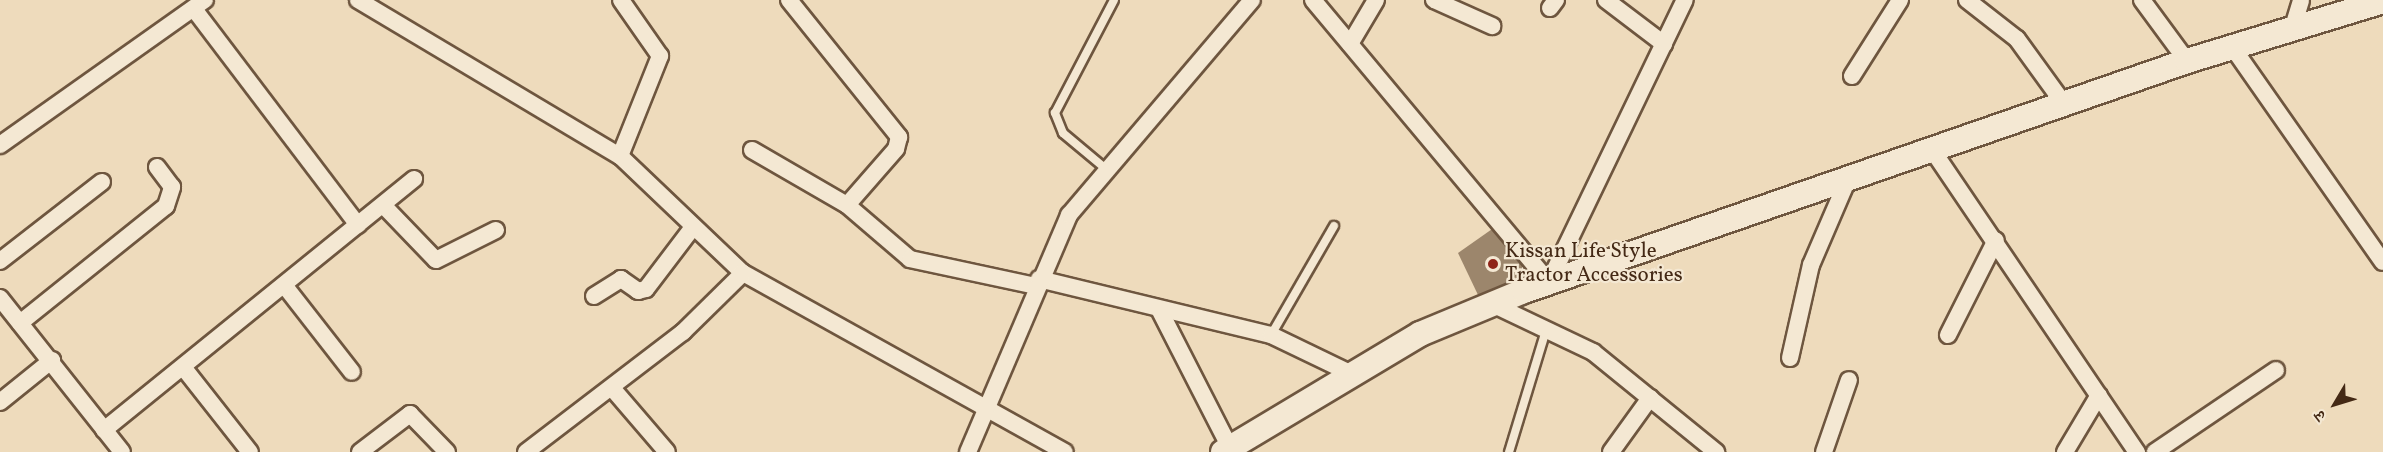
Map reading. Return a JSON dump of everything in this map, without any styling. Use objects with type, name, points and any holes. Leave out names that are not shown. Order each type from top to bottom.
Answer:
[{"type":"main road","points":[[1227,450],[1350,373],[1420,334],[1492,304],[2187,61],[2383,1]]},
{"type":"street","points":[[358,0],[620,156],[743,273],[988,407],[1064,452]]},
{"type":"street","points":[[620,156],[660,56],[621,0]]},
{"type":"street","points":[[789,0],[899,137],[896,149],[847,205]]},
{"type":"street","points":[[968,452],[1038,283],[1069,215],[1252,0]]},
{"type":"street","points":[[1313,0],[1550,282],[1685,0]]},
{"type":"street","points":[[1350,44],[1376,0]]},
{"type":"street","points":[[1434,0],[1492,26]]},
{"type":"street","points":[[1606,0],[1664,44]]},
{"type":"street","points":[[1852,76],[1900,0]]},
{"type":"street","points":[[1967,0],[2017,39],[2064,104]]},
{"type":"street","points":[[2142,0],[2187,61]]},
{"type":"street","points":[[2292,30],[2301,0]]},
{"type":"street","points":[[0,145],[199,4],[358,225]]},
{"type":"street","points":[[2233,48],[2383,262]]},
{"type":"street","points":[[752,150],[847,205],[910,259],[1038,283],[1271,335],[1350,373]]},
{"type":"street","points":[[1933,151],[1996,240],[2138,452]]},
{"type":"street","points":[[20,323],[166,206],[172,187],[157,166]]},
{"type":"street","points":[[104,430],[414,179]]},
{"type":"street","points":[[1790,358],[1811,265],[1848,179]]},
{"type":"street","points":[[0,261],[102,182]]},
{"type":"street","points":[[383,205],[436,260],[496,230]]},
{"type":"street","points":[[594,296],[621,279],[638,291],[646,289],[693,227]]},
{"type":"street","points":[[1948,335],[1996,240]]},
{"type":"street","points":[[526,452],[683,332],[743,273]]},
{"type":"street","points":[[284,285],[352,372]]},
{"type":"street","points":[[0,298],[52,360],[122,452]]},
{"type":"street","points":[[1492,304],[1547,327],[1593,352],[1716,452]]},
{"type":"street","points":[[1159,309],[1227,450]]},
{"type":"street","points":[[0,402],[52,360]]},
{"type":"street","points":[[183,367],[250,452]]},
{"type":"street","points":[[2155,452],[2276,370]]},
{"type":"street","points":[[1824,452],[1849,380]]},
{"type":"street","points":[[612,388],[667,452]]},
{"type":"street","points":[[2065,452],[2099,395]]},
{"type":"street","points":[[1611,452],[1650,398]]},
{"type":"street","points":[[360,452],[410,414],[447,452]]},
{"type":"lane","points":[[1106,169],[1063,133],[1055,113],[1114,0]]},
{"type":"lane","points":[[1271,335],[1334,226]]},
{"type":"lane","points":[[1509,452],[1547,327]]},
{"type":"building","name":"Kissan Life Style Tractor Accessories","points":[[1495,227],[1530,275],[1479,297],[1458,253]]},
{"type":"place","name":"Kissan Life Style Tractor Accessories","points":[[1493,264]]}]
